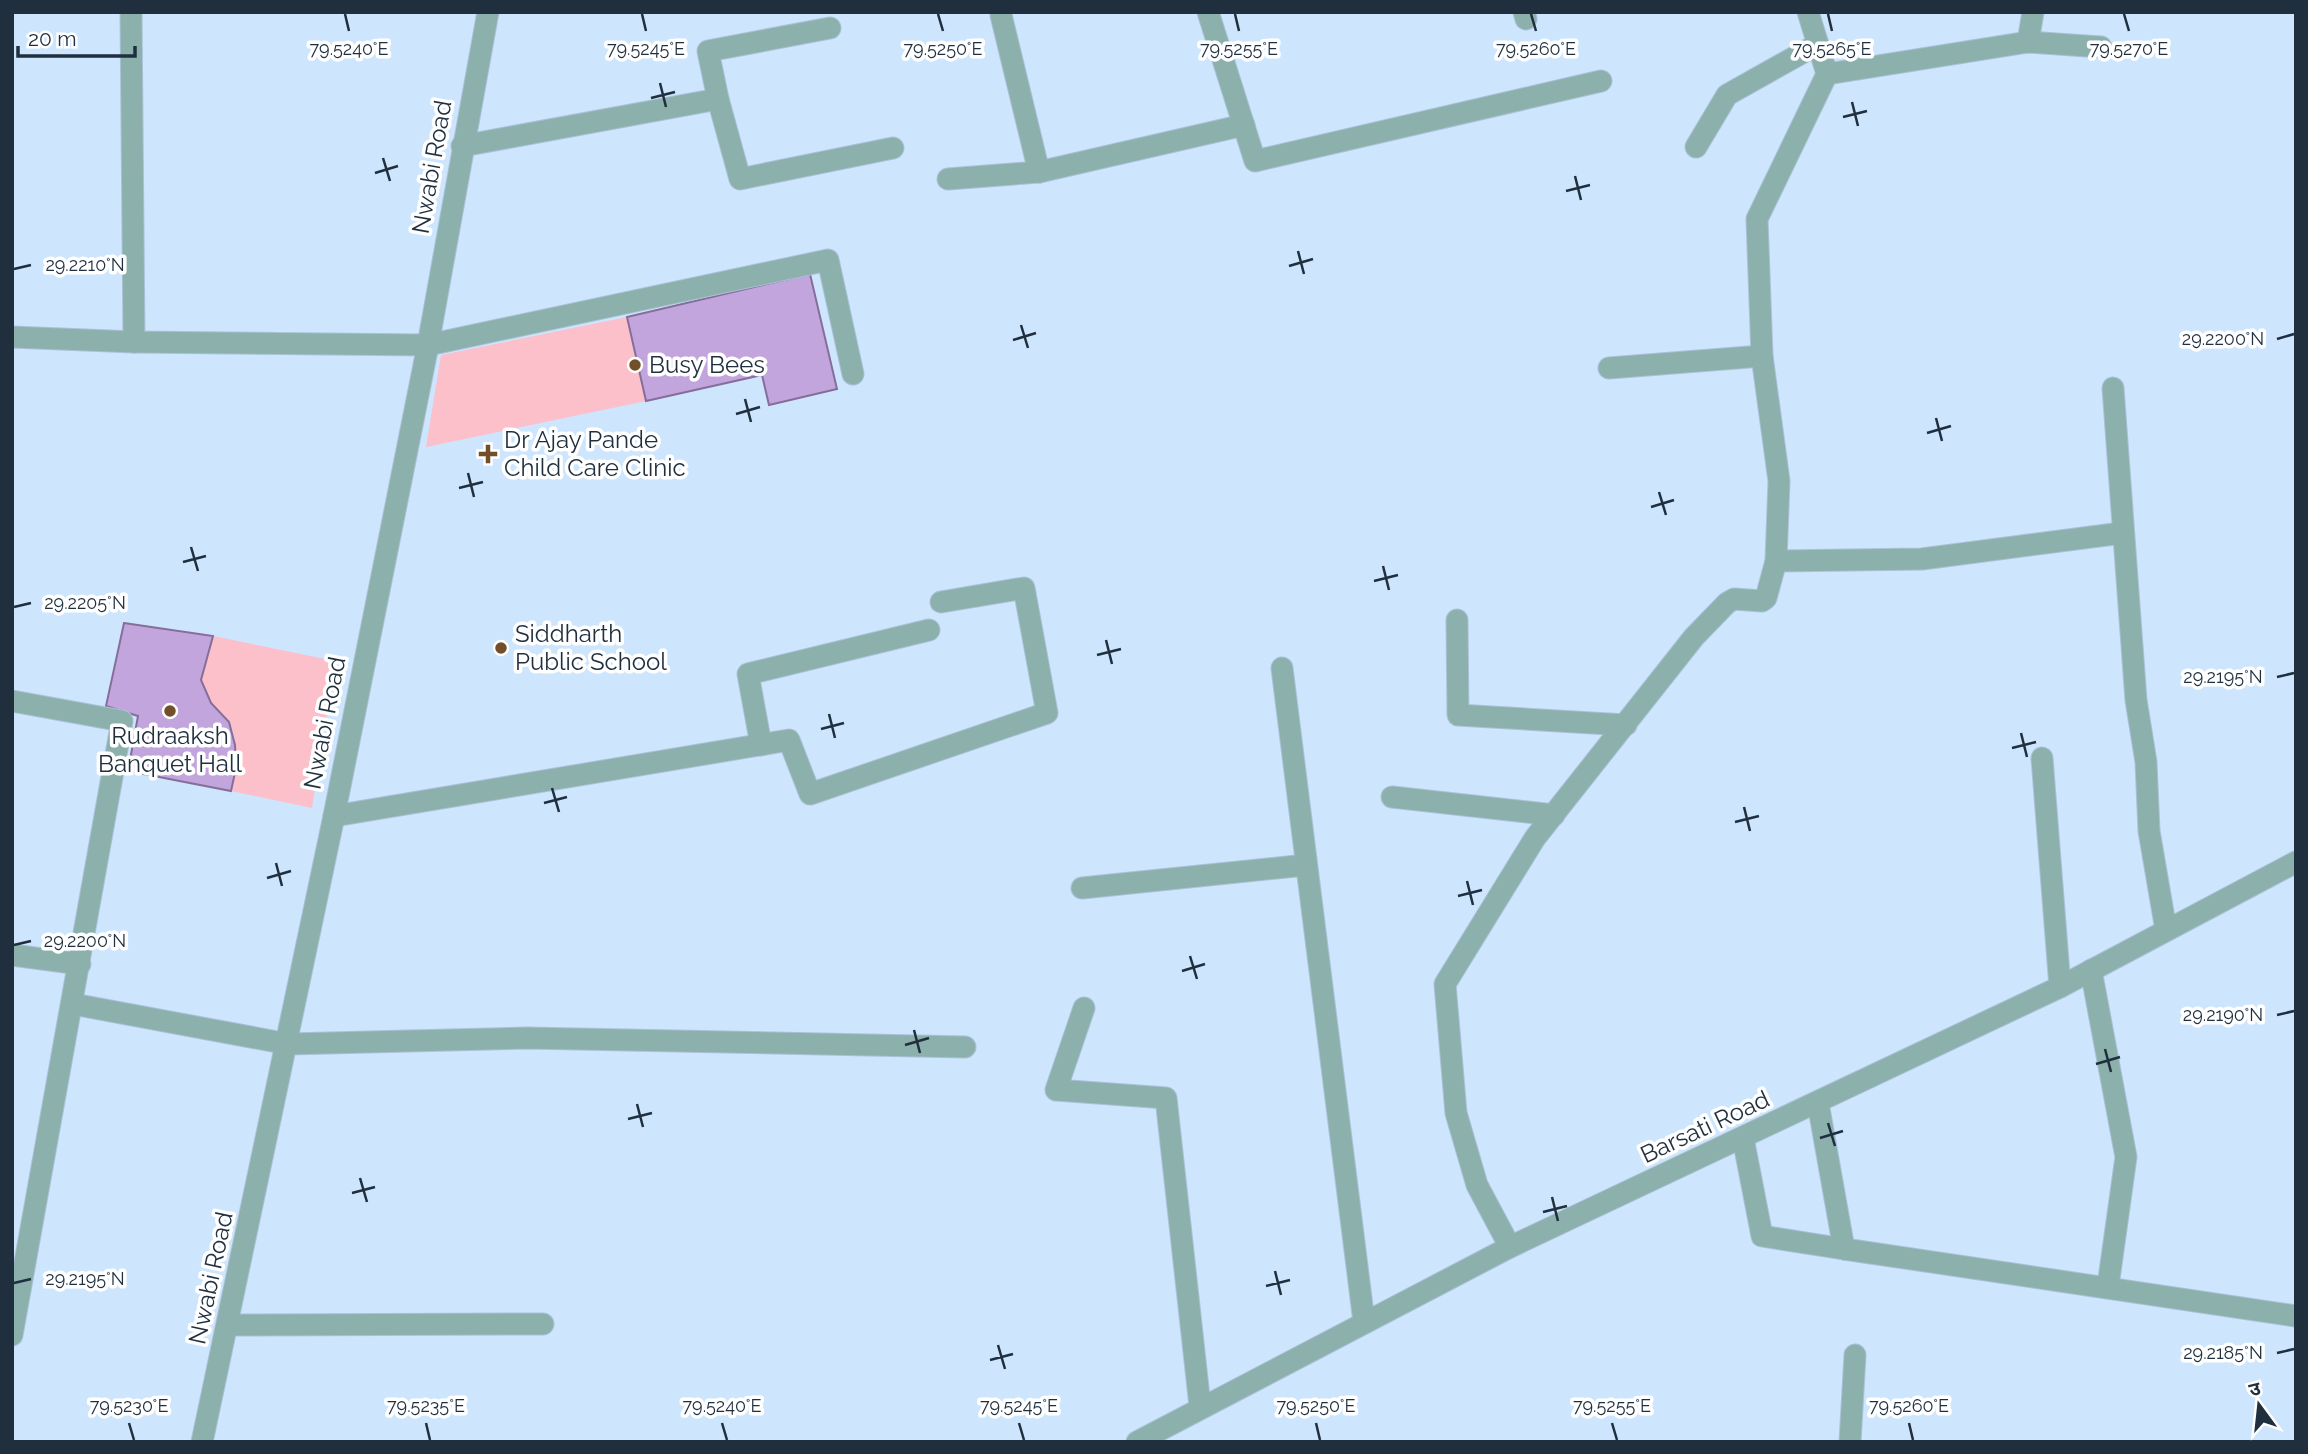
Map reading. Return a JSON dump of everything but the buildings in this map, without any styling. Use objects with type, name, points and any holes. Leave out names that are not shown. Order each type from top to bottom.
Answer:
[{"type":"street","points":[[131,12],[134,342]]},
{"type":"street","name":"Nwabi Road","points":[[202,1442],[334,816],[428,345],[488,12]]},
{"type":"street","points":[[1510,1247],[1477,1185],[1456,1113],[1446,984],[1535,838],[1694,637],[1734,599],[1762,601],[1766,598],[1776,561],[1779,481],[1762,356],[1757,219],[1827,74],[1808,12]]},
{"type":"street","points":[[2028,42],[2033,12]]},
{"type":"street","points":[[1215,14],[1255,161],[1601,81]]},
{"type":"street","points":[[1001,15],[1038,172]]},
{"type":"street","points":[[830,28],[708,51],[740,179],[894,148]]},
{"type":"street","points":[[1827,74],[2028,42],[2101,47]]},
{"type":"street","points":[[1696,146],[1727,95],[1818,44]]},
{"type":"street","points":[[462,146],[718,99]]},
{"type":"street","points":[[948,179],[1038,172],[1244,125]]},
{"type":"street","points":[[12,337],[134,342],[428,345],[828,260],[853,374]]},
{"type":"street","points":[[1609,368],[1762,356]]},
{"type":"street","points":[[2113,388],[2136,700],[2146,762],[2149,831],[2166,930]]},
{"type":"street","points":[[1776,561],[1922,559],[2122,533]]},
{"type":"street","points":[[334,816],[789,740],[810,794],[1047,713],[1024,588],[941,602]]},
{"type":"street","points":[[1457,620],[1458,715],[1626,725]]},
{"type":"street","points":[[761,745],[748,674],[929,630]]},
{"type":"street","points":[[1282,668],[1364,1322]]},
{"type":"street","points":[[12,701],[122,721],[12,1335]]},
{"type":"street","points":[[2042,758],[2060,987]]},
{"type":"street","points":[[1392,797],[1554,815]]},
{"type":"street","name":"Barsati Road","points":[[1136,1442],[1200,1406],[1510,1247],[2060,987],[2296,862]]},
{"type":"street","points":[[1082,888],[1306,865]]},
{"type":"street","points":[[12,955],[80,964]]},
{"type":"street","points":[[2091,970],[2126,1157],[2108,1286]]},
{"type":"street","points":[[73,1004],[288,1044],[527,1038],[965,1048]]},
{"type":"street","points":[[1084,1008],[1056,1090],[1166,1098],[1200,1406]]},
{"type":"street","points":[[1818,1103],[1844,1249]]},
{"type":"street","points":[[1744,1138],[1762,1236],[2296,1316]]},
{"type":"street","points":[[228,1325],[543,1324]]},
{"type":"street","points":[[1850,1442],[1855,1355]]},
{"type":"shaded area","points":[[627,317],[646,401],[426,447],[441,355]]},
{"type":"shaded area","points":[[213,636],[335,661],[312,808],[231,791],[236,755],[234,736],[227,720],[207,696],[201,679],[203,662]]},
{"type":"place","name":"Busy Bees","points":[[635,365]]},
{"type":"place","name":"Dr Ajay Pande Child Care Clinic","points":[[488,454]]},
{"type":"place","name":"Siddharth Public School","points":[[501,648]]},
{"type":"place","name":"Rudraaksh Banquet Hall","points":[[170,711]]}]
